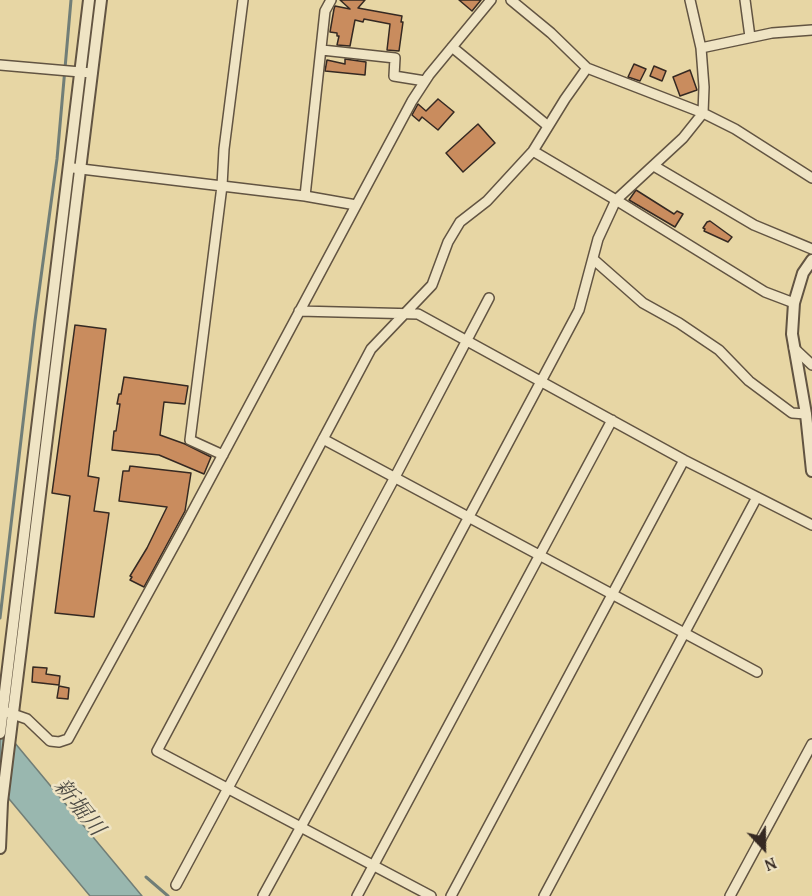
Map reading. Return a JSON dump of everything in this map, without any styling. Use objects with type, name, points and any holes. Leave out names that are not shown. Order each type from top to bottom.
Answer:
[{"type":"street","points":[[75,168],[80,72],[89,0]]},
{"type":"street","points":[[0,848],[6,716],[75,168],[93,73],[101,0]]},
{"type":"street","points":[[223,455],[190,440],[243,0]]},
{"type":"street","points":[[305,196],[325,11],[331,0]]},
{"type":"street","points":[[6,716],[27,719],[50,741],[59,742],[68,739],[412,101],[425,81],[491,0]]},
{"type":"street","points":[[511,0],[551,33],[587,68],[703,113],[735,129],[812,178]]},
{"type":"street","points":[[263,896],[579,310],[598,238],[616,200],[683,138],[703,113],[704,87],[700,48],[690,0]]},
{"type":"street","points":[[745,0],[750,37]]},
{"type":"street","points":[[700,48],[750,37],[812,30]]},
{"type":"street","points":[[452,47],[548,126]]},
{"type":"street","points":[[322,50],[395,58],[394,76],[425,81]]},
{"type":"street","points":[[0,65],[93,73]]},
{"type":"street","points":[[431,896],[157,751],[371,349],[432,285],[448,242],[460,222],[487,201],[533,152],[587,68]]},
{"type":"street","points":[[533,152],[765,292],[794,303]]},
{"type":"street","points":[[654,166],[754,225],[812,249]]},
{"type":"street","points":[[75,168],[305,196],[356,205]]},
{"type":"street","points":[[593,259],[643,303],[680,323],[719,350],[749,381],[792,413],[806,414]]},
{"type":"street","points":[[812,260],[803,273],[794,303],[792,334],[806,414],[812,471]]},
{"type":"street","points":[[176,885],[489,298]]},
{"type":"street","points":[[299,311],[418,314],[684,460],[812,525]]},
{"type":"street","points":[[794,348],[812,365]]},
{"type":"street","points":[[357,896],[612,420]]},
{"type":"street","points":[[323,439],[757,672]]},
{"type":"street","points":[[451,896],[684,460]]},
{"type":"street","points":[[544,896],[757,497]]},
{"type":"street","points":[[730,896],[812,744]]},
{"type":"water","points":[[0,725],[142,896],[90,896],[0,788]]},
{"type":"building","points":[[340,0],[365,0],[358,8],[402,16],[399,51],[387,50],[390,24],[364,19],[363,22],[355,20],[350,46],[337,45],[339,36],[337,33],[330,32],[335,6],[350,9]]},
{"type":"building","points":[[459,0],[481,0],[472,11]]},
{"type":"building","points":[[345,59],[366,62],[365,75],[325,71],[327,60],[345,64]]},
{"type":"building","points":[[634,64],[646,69],[640,81],[628,77]]},
{"type":"building","points":[[654,66],[666,71],[662,81],[650,76]]},
{"type":"building","points":[[690,70],[697,90],[680,96],[673,77]]},
{"type":"building","points":[[438,99],[454,112],[438,130],[422,117],[419,121],[412,115],[418,104],[426,111]]},
{"type":"building","points":[[478,124],[495,143],[463,172],[446,153]]},
{"type":"building","points":[[636,190],[674,214],[677,211],[683,214],[675,227],[629,200]]},
{"type":"building","points":[[710,221],[732,237],[728,242],[704,231],[703,228]]},
{"type":"building","points":[[75,325],[106,329],[88,476],[99,478],[94,511],[109,513],[94,617],[55,613],[70,496],[52,493]]},
{"type":"building","points":[[124,377],[188,386],[185,404],[164,402],[160,435],[211,457],[204,474],[159,455],[112,450],[120,404],[117,404]]},
{"type":"building","points":[[130,466],[191,473],[185,511],[144,587],[130,580],[132,577],[130,576],[167,507],[119,501],[123,471],[129,471]]},
{"type":"building","points":[[33,667],[47,668],[46,674],[60,676],[59,685],[32,682]]},
{"type":"building","points":[[59,686],[69,688],[68,699],[57,698]]},
{"type":"waterway","points":[[0,618],[35,321],[57,159],[71,0]]},
{"type":"waterway","points":[[146,877],[168,896]]},
{"type":"water label","name":"新堀川","points":[[78,808]]}]
